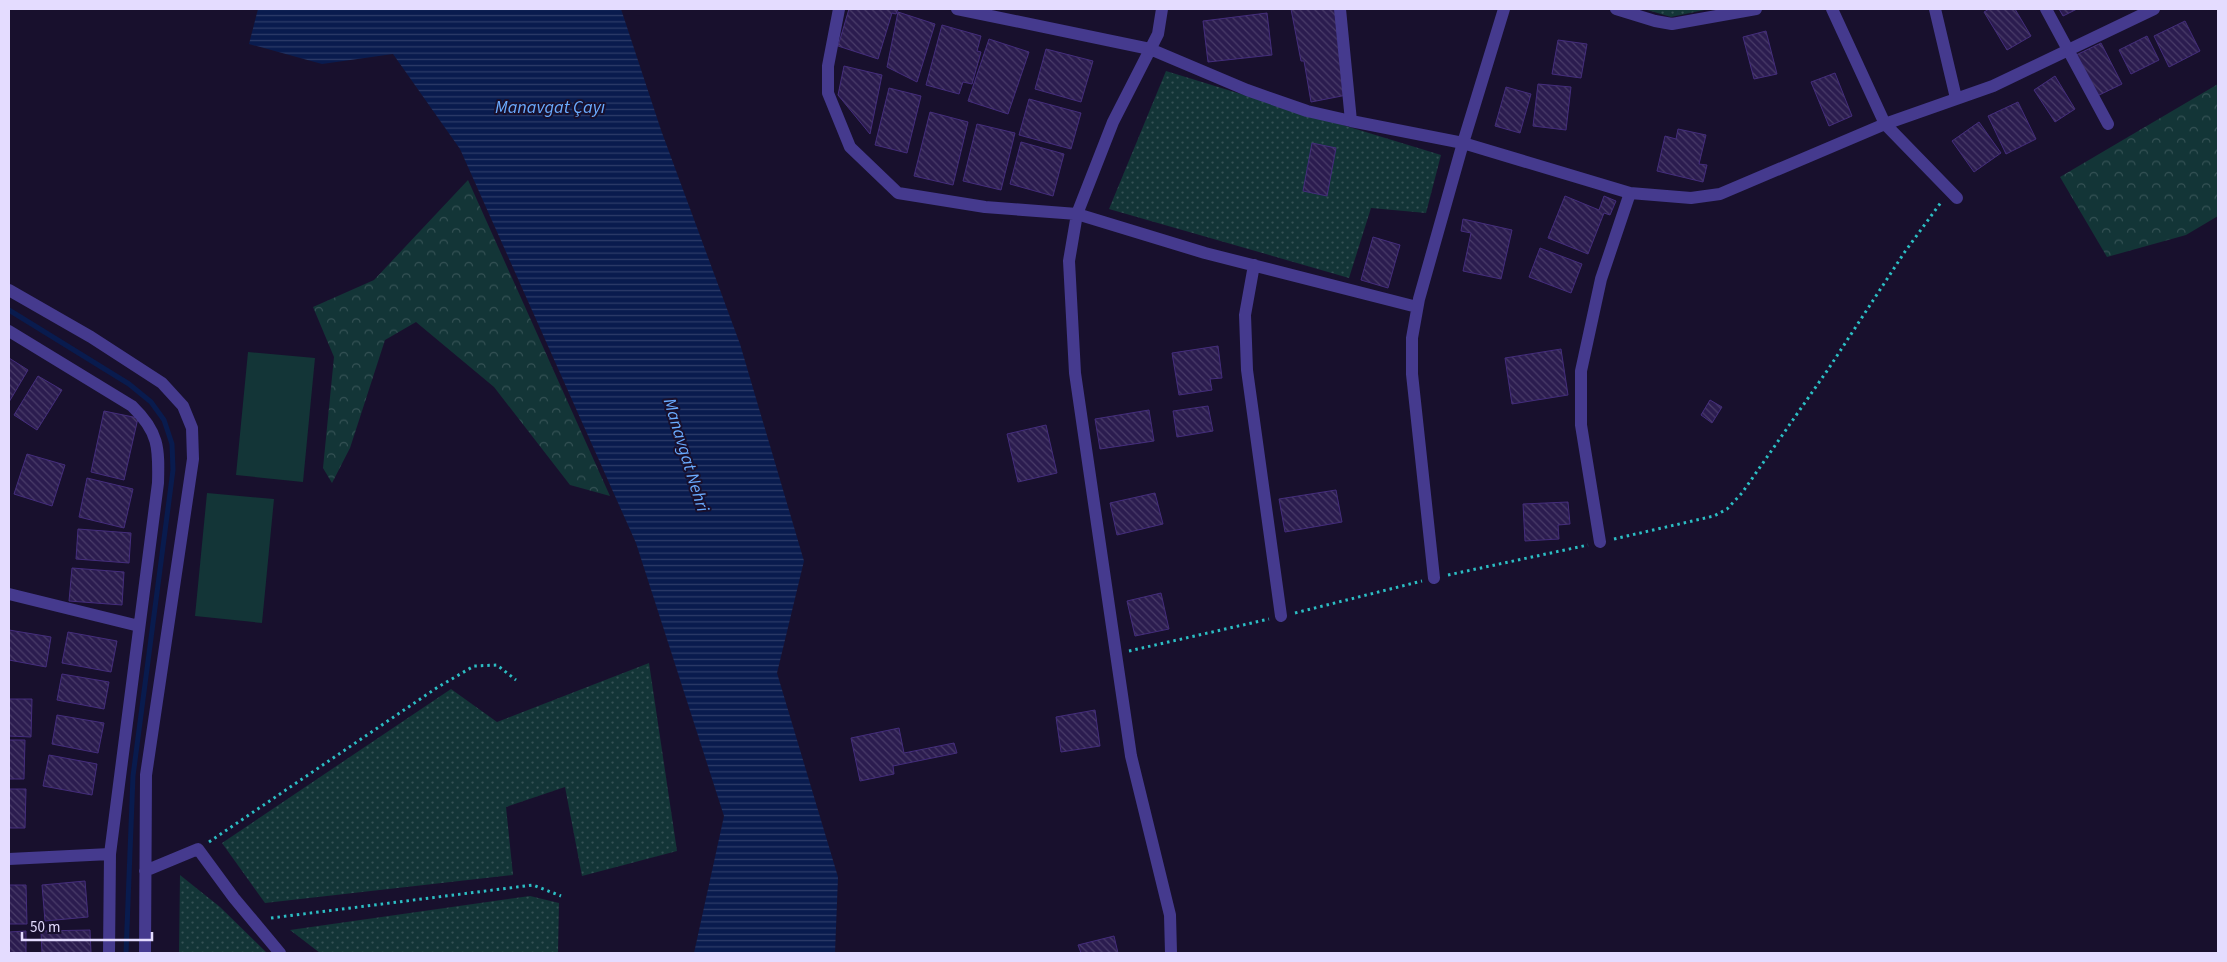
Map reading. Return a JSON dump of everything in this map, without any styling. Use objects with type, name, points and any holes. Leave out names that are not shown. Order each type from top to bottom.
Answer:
[{"type":"street","points":[[840,9],[828,66],[828,93],[850,147],[898,192],[985,208],[1077,214],[1254,265],[1417,307]]},
{"type":"street","points":[[958,9],[1150,48],[1247,90],[1307,111],[1463,143],[1630,193],[1691,198],[1720,194],[1885,124],[1993,86],[2154,9]]},
{"type":"street","points":[[1162,9],[1158,34],[1113,122],[1077,214],[1069,261],[1075,373],[1131,756],[1170,915],[1171,953]]},
{"type":"street","points":[[1340,9],[1351,121]]},
{"type":"street","points":[[1434,578],[1412,374],[1412,338],[1417,307],[1463,143],[1504,9]]},
{"type":"street","points":[[1616,9],[1672,24],[1756,9]]},
{"type":"street","points":[[1832,9],[1885,124],[1954,194]]},
{"type":"street","points":[[1934,9],[1956,98]]},
{"type":"street","points":[[2046,9],[2108,124]]},
{"type":"street","points":[[1600,542],[1581,425],[1581,371],[1601,279],[1630,193]]},
{"type":"street","points":[[1254,265],[1245,315],[1247,370],[1281,616]]},
{"type":"street","points":[[9,290],[91,337],[162,383],[183,406],[192,428],[193,459],[146,774],[145,953]]},
{"type":"street","points":[[9,331],[132,406],[147,420],[155,438],[159,458],[158,483],[110,854],[109,953]]},
{"type":"street","points":[[9,594],[139,626]]},
{"type":"street","points":[[145,870],[198,849],[280,953]]},
{"type":"street","points":[[9,859],[110,854]]},
{"type":"path","points":[[1116,654],[1434,578],[1703,520],[1727,509],[1742,493],[1829,368],[1904,253],[1954,194]]},
{"type":"path","points":[[198,849],[438,687],[474,666],[497,665],[516,680]]},
{"type":"path","points":[[253,921],[533,886],[561,896]]},
{"type":"green space","points":[[1644,9],[1709,9],[1671,17]]},
{"type":"green space","points":[[1166,71],[1441,155],[1426,213],[1371,208],[1349,278],[1109,209]]},
{"type":"green space","points":[[2218,84],[2218,216],[2186,235],[2107,257],[2060,177]]},
{"type":"green space","points":[[468,180],[610,496],[570,485],[494,387],[416,322],[385,340],[350,448],[332,483],[323,468],[334,357],[313,307],[374,280]]},
{"type":"green space","points":[[248,352],[315,358],[303,482],[236,475]]},
{"type":"green space","points":[[207,493],[274,499],[262,623],[195,616]]},
{"type":"green space","points":[[649,663],[677,851],[582,876],[565,787],[506,807],[513,875],[265,903],[222,843],[451,689],[497,722]]},
{"type":"green space","points":[[180,875],[220,907],[267,953],[179,953]]},
{"type":"green space","points":[[530,896],[559,903],[558,953],[320,953],[290,930]]},
{"type":"water","name":"Manavgat Çayı","points":[[258,9],[621,9],[661,130],[740,344],[804,561],[777,673],[838,877],[835,953],[694,953],[724,816],[636,543],[460,149],[393,54],[322,64],[249,44]]},
{"type":"building","points":[[849,9],[898,9],[896,14],[892,13],[878,59],[838,46]]},
{"type":"building","points":[[1291,9],[1338,9],[1347,95],[1311,102],[1304,61],[1301,61]]},
{"type":"building","points":[[1989,9],[2015,9],[2031,36],[2007,50],[1984,12]]},
{"type":"building","points":[[2059,9],[2077,9],[2063,16]]},
{"type":"building","points":[[898,12],[935,24],[917,82],[887,67]]},
{"type":"building","points":[[1267,13],[1272,55],[1208,62],[1203,21]]},
{"type":"building","points":[[2185,21],[2200,51],[2169,67],[2154,36]]},
{"type":"building","points":[[942,25],[981,36],[977,51],[981,52],[972,84],[963,82],[959,94],[926,85]]},
{"type":"building","points":[[1766,31],[1777,74],[1754,79],[1743,37]]},
{"type":"building","points":[[2147,36],[2159,60],[2131,74],[2119,50]]},
{"type":"building","points":[[989,39],[1029,52],[1008,114],[968,101]]},
{"type":"building","points":[[1558,40],[1587,44],[1581,78],[1552,74]]},
{"type":"building","points":[[2101,43],[2122,84],[2095,97],[2074,56]]},
{"type":"building","points":[[1046,49],[1093,61],[1081,102],[1035,89]]},
{"type":"building","points":[[844,66],[882,75],[870,134],[838,95]]},
{"type":"building","points":[[1835,73],[1852,116],[1829,126],[1811,82]]},
{"type":"building","points":[[2055,76],[2075,109],[2055,122],[2034,90]]},
{"type":"building","points":[[1538,84],[1571,87],[1566,130],[1533,126]]},
{"type":"building","points":[[1506,87],[1531,94],[1520,133],[1495,126]]},
{"type":"building","points":[[889,88],[921,96],[907,153],[875,145]]},
{"type":"building","points":[[1029,99],[1081,113],[1071,149],[1019,135]]},
{"type":"building","points":[[2018,102],[2036,139],[2006,154],[1988,116]]},
{"type":"building","points":[[930,112],[968,122],[953,185],[914,176]]},
{"type":"building","points":[[1979,122],[2001,153],[1974,172],[1952,141]]},
{"type":"building","points":[[977,124],[1015,133],[1001,190],[963,181]]},
{"type":"building","points":[[1678,129],[1706,135],[1699,164],[1707,165],[1703,182],[1657,171],[1665,136],[1676,139]]},
{"type":"building","points":[[1021,142],[1064,154],[1053,196],[1010,184]]},
{"type":"building","points":[[1312,143],[1336,148],[1327,196],[1303,191]]},
{"type":"building","points":[[1565,196],[1599,210],[1604,196],[1616,201],[1610,215],[1604,213],[1588,254],[1548,238]]},
{"type":"building","points":[[1463,219],[1512,230],[1501,279],[1463,271],[1471,233],[1461,231]]},
{"type":"building","points":[[1373,237],[1400,245],[1388,288],[1361,280]]},
{"type":"building","points":[[1540,248],[1582,264],[1571,293],[1529,277]]},
{"type":"building","points":[[1218,346],[1222,378],[1210,379],[1212,390],[1179,395],[1172,353]]},
{"type":"building","points":[[1561,349],[1568,395],[1512,404],[1505,358]]},
{"type":"building","points":[[9,358],[28,370],[9,402]]},
{"type":"building","points":[[38,376],[62,390],[37,430],[14,415]]},
{"type":"building","points":[[1710,400],[1722,407],[1712,423],[1701,415]]},
{"type":"building","points":[[1208,406],[1213,431],[1177,437],[1173,411]]},
{"type":"building","points":[[1149,410],[1154,441],[1100,449],[1095,419]]},
{"type":"building","points":[[104,411],[138,418],[124,480],[91,472]]},
{"type":"building","points":[[1046,425],[1057,473],[1018,482],[1007,434]]},
{"type":"building","points":[[27,454],[65,465],[52,506],[14,494]]},
{"type":"building","points":[[87,478],[133,489],[124,528],[79,517]]},
{"type":"building","points":[[1336,490],[1342,522],[1285,532],[1279,499]]},
{"type":"building","points":[[1155,493],[1163,524],[1117,535],[1110,503]]},
{"type":"building","points":[[1568,502],[1570,524],[1558,525],[1559,539],[1525,541],[1523,504]]},
{"type":"building","points":[[78,529],[131,533],[129,563],[76,559]]},
{"type":"building","points":[[72,568],[124,572],[122,605],[69,601]]},
{"type":"building","points":[[1161,593],[1169,629],[1135,636],[1127,601]]},
{"type":"building","points":[[9,630],[51,637],[46,667],[9,660]]},
{"type":"building","points":[[68,632],[117,641],[111,672],[62,663]]},
{"type":"building","points":[[62,674],[109,682],[104,709],[57,700]]},
{"type":"building","points":[[9,699],[32,699],[31,737],[9,736]]},
{"type":"building","points":[[1095,710],[1100,746],[1061,752],[1056,717]]},
{"type":"building","points":[[57,715],[104,723],[98,753],[52,744]]},
{"type":"building","points":[[899,728],[904,753],[954,743],[957,753],[893,766],[894,774],[860,781],[851,738]]},
{"type":"building","points":[[9,740],[25,740],[24,779],[9,779]]},
{"type":"building","points":[[49,755],[97,764],[92,795],[43,786]]},
{"type":"building","points":[[9,789],[26,789],[25,828],[9,828]]},
{"type":"building","points":[[85,881],[88,917],[45,921],[42,885]]},
{"type":"building","points":[[9,885],[26,885],[27,924],[9,924]]},
{"type":"building","points":[[90,930],[91,953],[42,953],[41,931]]},
{"type":"building","points":[[26,931],[26,953],[9,953],[9,932]]},
{"type":"building","points":[[1114,936],[1118,953],[1081,953],[1078,945]]},
{"type":"waterway","points":[[9,310],[129,384],[151,402],[164,420],[172,444],[173,470],[133,776],[126,953]]},
{"type":"water label","name":"Manavgat Nehri","points":[[686,455]]}]
